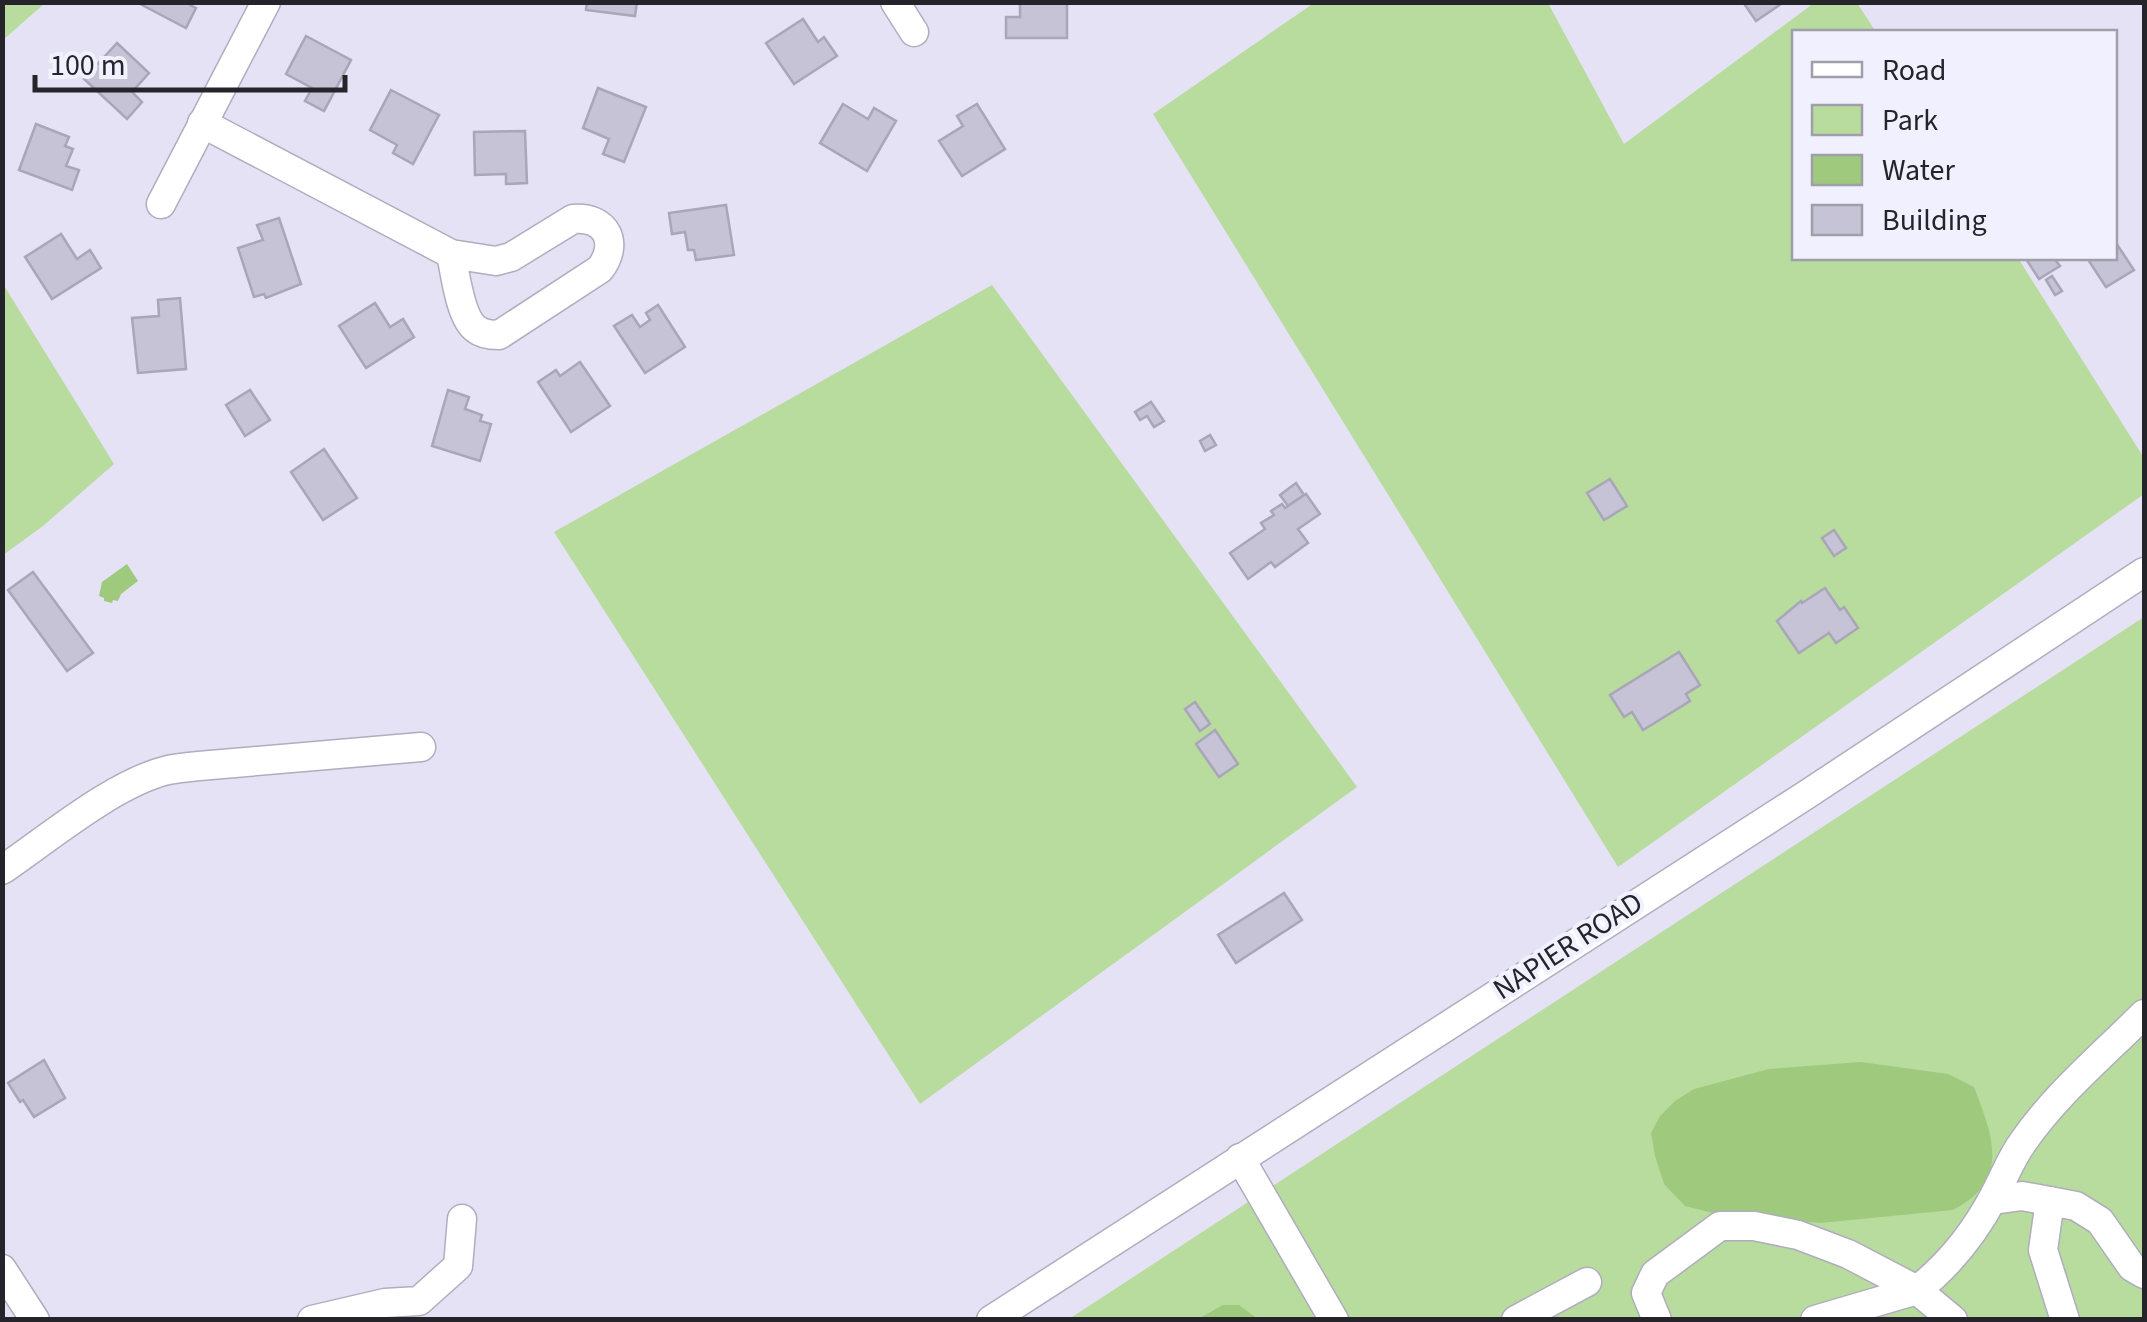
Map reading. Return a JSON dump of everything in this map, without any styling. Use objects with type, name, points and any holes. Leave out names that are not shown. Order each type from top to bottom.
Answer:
[{"type":"street","points":[[161,204],[266,2]]},
{"type":"street","points":[[895,2],[914,32]]},
{"type":"street","points":[[202,123],[451,254],[496,260],[511,257],[573,219],[585,218],[603,227],[610,247],[600,269],[499,335],[476,330],[469,321],[451,254]]},
{"type":"street","name":"NAPIER ROAD","points":[[991,1320],[1806,795],[2144,572]]},
{"type":"street","points":[[2,870],[94,806],[166,770],[421,747]]},
{"type":"street","points":[[1814,1320],[1917,1290],[1933,1278],[1962,1248],[2021,1144],[2058,1098],[2144,1014]]},
{"type":"street","points":[[1240,1158],[1334,1320]]},
{"type":"street","points":[[1992,1200],[2022,1196],[2076,1206],[2100,1220],[2132,1267],[2144,1274]]},
{"type":"street","points":[[2050,1202],[2042,1250],[2065,1320]]},
{"type":"street","points":[[312,1320],[419,1301],[458,1266],[462,1219]]},
{"type":"street","points":[[1657,1320],[1646,1293],[1655,1274],[1720,1226],[1754,1226],[1798,1235],[1848,1254],[1917,1290],[1954,1320]]},
{"type":"street","points":[[6,1281],[35,1320]]},
{"type":"street","points":[[1516,1320],[1587,1282]]},
{"type":"green space","points":[[3,2],[45,2],[45,3],[3,40]]},
{"type":"green space","points":[[1314,3],[1548,3],[1624,144],[1814,3],[1857,3],[1875,30],[1792,30],[1792,260],[2019,260],[2144,458],[2144,494],[1618,867],[1153,114]]},
{"type":"green space","points":[[3,284],[114,464],[3,555]]},
{"type":"green space","points":[[992,285],[1357,787],[920,1104],[554,532]]},
{"type":"green space","points":[[2144,617],[2144,1319],[1069,1319]]},
{"type":"water","points":[[127,564],[138,581],[118,601],[104,601],[99,596],[102,582]]},
{"type":"water","points":[[1861,1062],[1948,1074],[1974,1087],[1987,1123],[1992,1156],[1983,1185],[1971,1198],[1953,1210],[1820,1223],[1717,1214],[1685,1206],[1664,1184],[1651,1133],[1660,1116],[1694,1089],[1769,1069]]},
{"type":"water","points":[[1223,1305],[1239,1305],[1258,1319],[1198,1319]]},
{"type":"building","points":[[191,2],[196,8],[186,28],[142,5]]},
{"type":"building","points":[[587,2],[637,2],[635,16],[586,10]]},
{"type":"building","points":[[1020,2],[1067,2],[1067,38],[1006,38],[1006,17],[1020,17]]},
{"type":"building","points":[[1743,2],[1784,2],[1756,21]]},
{"type":"building","points":[[803,19],[818,42],[824,37],[837,56],[794,84],[766,43]]},
{"type":"building","points":[[306,36],[351,60],[324,111],[305,101],[312,88],[286,74]]},
{"type":"building","points":[[117,43],[149,73],[132,92],[142,102],[127,119],[84,79]]},
{"type":"building","points":[[598,88],[646,107],[624,162],[603,154],[609,139],[583,128]]},
{"type":"building","points":[[391,90],[439,115],[413,164],[393,153],[397,145],[370,130]]},
{"type":"building","points":[[843,104],[868,119],[874,108],[896,121],[867,171],[820,143]]},
{"type":"building","points":[[977,104],[1005,149],[962,176],[939,141],[963,126],[957,116]]},
{"type":"building","points":[[36,124],[69,137],[65,146],[73,149],[66,166],[79,170],[72,190],[19,170]]},
{"type":"building","points":[[525,131],[527,183],[506,184],[506,174],[475,175],[474,132]]},
{"type":"building","points":[[726,205],[734,255],[696,260],[694,250],[688,250],[685,232],[672,234],[669,213]]},
{"type":"building","points":[[279,218],[301,284],[266,298],[264,294],[254,297],[238,248],[263,240],[257,225]]},
{"type":"building","points":[[61,234],[77,259],[90,250],[101,268],[52,299],[25,257]]},
{"type":"building","points":[[2117,244],[2134,270],[2106,287],[2088,260],[2117,260]]},
{"type":"building","points":[[2027,260],[2056,260],[2060,266],[2039,279]]},
{"type":"building","points":[[2052,276],[2062,291],[2055,295],[2046,280]]},
{"type":"building","points":[[180,298],[186,369],[138,373],[132,318],[159,316],[158,300]]},
{"type":"building","points":[[375,303],[390,327],[403,319],[414,337],[366,368],[339,326]]},
{"type":"building","points":[[658,305],[685,347],[645,373],[614,326],[632,315],[640,327],[650,320],[646,313]]},
{"type":"building","points":[[580,362],[610,406],[571,432],[538,382],[556,370],[560,376]]},
{"type":"building","points":[[250,390],[270,420],[245,436],[226,405]]},
{"type":"building","points":[[448,390],[469,397],[465,409],[482,415],[480,421],[491,424],[480,461],[432,446]]},
{"type":"building","points":[[1151,402],[1164,421],[1154,427],[1147,416],[1140,420],[1135,412]]},
{"type":"building","points":[[1210,435],[1216,445],[1205,451],[1200,441]]},
{"type":"building","points":[[324,449],[357,498],[323,520],[291,472]]},
{"type":"building","points":[[1610,479],[1627,506],[1604,520],[1587,493]]},
{"type":"building","points":[[1296,483],[1304,495],[1288,506],[1280,495]]},
{"type":"building","points":[[1306,494],[1320,514],[1298,529],[1308,543],[1275,567],[1271,562],[1248,579],[1230,553],[1265,529],[1261,523],[1274,515],[1271,511],[1282,504],[1285,508]]},
{"type":"building","points":[[1834,530],[1846,548],[1834,556],[1822,538]]},
{"type":"building","points":[[33,572],[93,653],[67,671],[8,590]]},
{"type":"building","points":[[1825,588],[1858,628],[1836,643],[1829,633],[1799,653],[1777,621]]},
{"type":"building","points":[[1679,652],[1700,685],[1686,694],[1690,701],[1643,730],[1632,712],[1624,717],[1610,695]]},
{"type":"building","points":[[1195,702],[1210,724],[1200,731],[1185,709]]},
{"type":"building","points":[[1215,730],[1238,764],[1219,777],[1196,744]]},
{"type":"building","points":[[1284,893],[1302,920],[1236,963],[1218,935]]},
{"type":"building","points":[[44,1060],[65,1098],[34,1117],[8,1083]]}]
